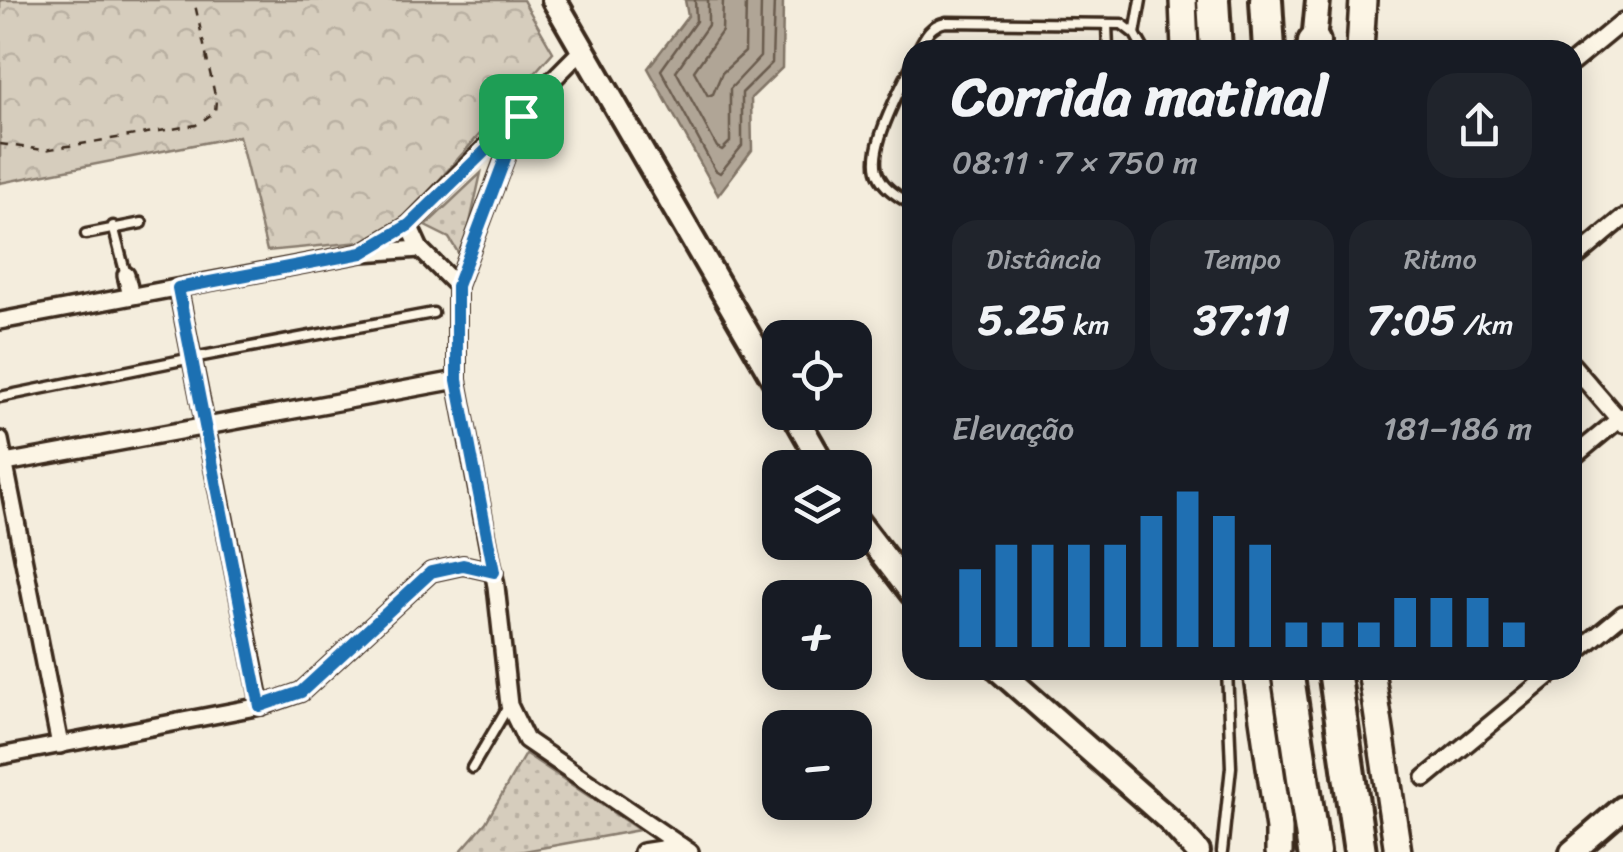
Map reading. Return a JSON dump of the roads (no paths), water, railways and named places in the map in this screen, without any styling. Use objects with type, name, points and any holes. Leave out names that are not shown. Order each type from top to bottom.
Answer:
[{"type":"highway","points":[[1213,0],[1215,40]]},
{"type":"highway","points":[[1266,0],[1268,40]]},
{"type":"highway","points":[[1288,680],[1314,852]]},
{"type":"highway","points":[[1335,680],[1360,852]]},
{"type":"main road","points":[[1183,0],[1185,40]]},
{"type":"main road","points":[[1361,40],[1363,0]]},
{"type":"main road","points":[[1257,680],[1279,852]]},
{"type":"main road","points":[[1372,680],[1398,852]]},
{"type":"street","points":[[1315,40],[1318,0]]},
{"type":"street","points":[[558,3],[762,359]]},
{"type":"street","points":[[1582,56],[1623,21]]},
{"type":"street","points":[[362,253],[409,225],[521,116],[583,49]]},
{"type":"street","points":[[521,116],[457,286],[457,380],[494,572],[509,704],[526,740],[686,849]]},
{"type":"street","points":[[476,159],[495,179]]},
{"type":"street","points":[[1582,253],[1623,218]]},
{"type":"street","points":[[409,225],[420,249],[457,286]]},
{"type":"street","points":[[0,321],[362,253],[420,249]]},
{"type":"street","points":[[126,275],[131,296]]},
{"type":"street","points":[[178,288],[260,706]]},
{"type":"street","points":[[1582,376],[1622,420],[1582,450]]},
{"type":"street","points":[[2,464],[457,380]]},
{"type":"street","points":[[0,440],[60,744]]},
{"type":"street","points":[[872,541],[902,580]]},
{"type":"street","points":[[0,756],[260,706],[301,692],[431,572],[463,565],[494,572]]},
{"type":"street","points":[[1582,648],[1623,614]]},
{"type":"street","points":[[1011,680],[1169,820],[1198,852]]},
{"type":"street","points":[[1426,778],[1544,680]]},
{"type":"street","points":[[1572,852],[1623,808]]},
{"type":"street","points":[[642,852],[686,849]]},
{"type":"lane","points":[[1135,34],[1141,0]]},
{"type":"lane","points":[[922,40],[937,23],[946,22],[1122,24],[1138,40]]},
{"type":"lane","points":[[1107,24],[1108,40]]},
{"type":"lane","points":[[902,89],[876,154],[877,172],[887,188],[902,198]]},
{"type":"lane","points":[[86,234],[142,222]]},
{"type":"lane","points":[[113,226],[126,275]]},
{"type":"lane","points":[[0,398],[433,314]]},
{"type":"lane","points":[[1222,852],[1232,767],[1228,680]]},
{"type":"lane","points":[[472,768],[509,704]]},
{"type":"water","points":[[685,0],[783,0],[782,68],[751,98],[752,150],[718,195],[648,68],[688,16]]}]
